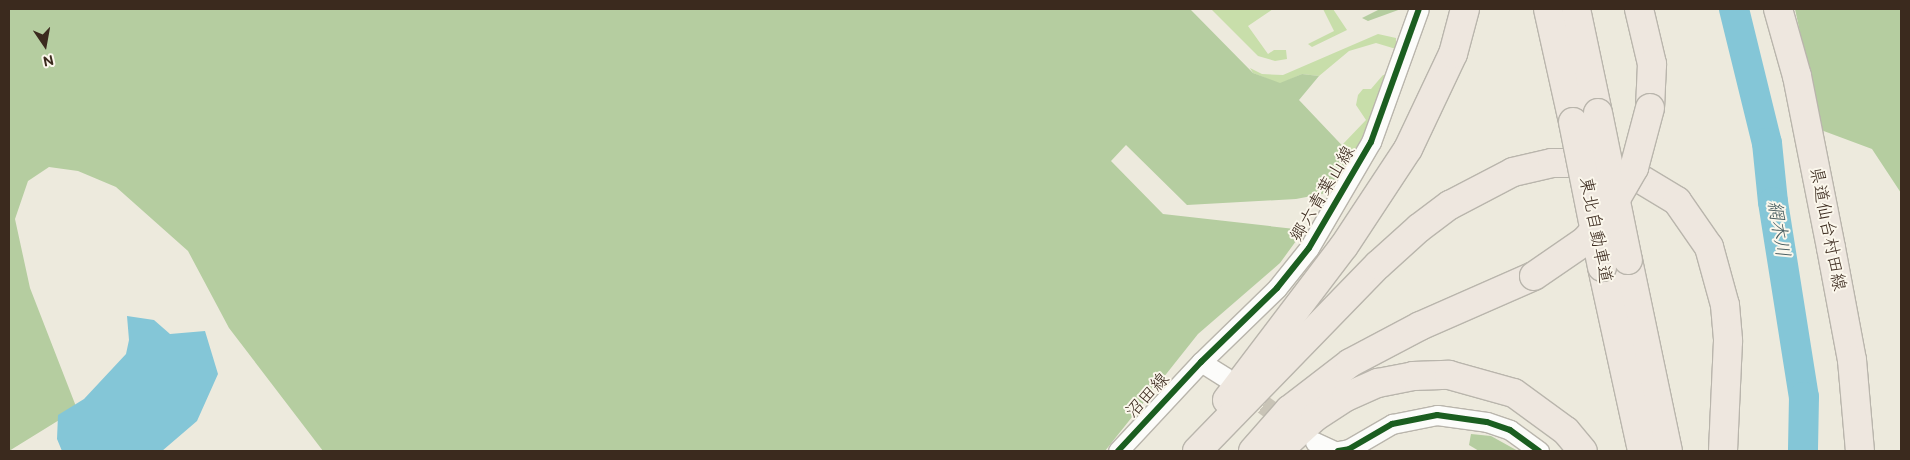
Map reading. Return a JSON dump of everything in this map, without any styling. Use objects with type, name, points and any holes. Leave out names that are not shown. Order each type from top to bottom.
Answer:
[{"type":"main road","points":[[1188,451],[1344,246],[1408,149],[1453,54],[1465,9]]},
{"type":"main road","name":"東北自動車道","points":[[1548,9],[1586,117],[1628,260],[1668,451]]},
{"type":"main road","name":"東北自動車道","points":[[1576,9],[1602,267],[1642,451]]},
{"type":"main road","points":[[1253,451],[1288,410],[1350,363],[1420,326],[1534,276],[1585,241],[1605,218],[1634,168],[1650,108],[1652,64],[1639,9]]},
{"type":"main road","name":"県道仙台村田線","points":[[1778,9],[1797,76],[1852,360],[1860,451]]},
{"type":"main road","points":[[1197,451],[1419,228],[1480,186],[1513,172],[1552,163],[1594,163],[1624,169],[1677,202],[1695,222],[1710,247],[1725,304],[1727,388],[1723,451]]},
{"type":"main road","points":[[1278,451],[1315,417],[1378,383],[1413,376],[1449,375],[1514,393],[1566,431],[1583,451]]},
{"type":"street","name":"郷六青葉山線","points":[[1201,362],[1277,288],[1309,248],[1339,202],[1371,142],[1419,9]]},
{"type":"street","points":[[1201,362],[1225,377]]},
{"type":"street","name":"沼田線","points":[[1118,451],[1201,362]]},
{"type":"street","points":[[1315,442],[1336,451],[1348,449],[1392,424],[1437,415],[1495,425],[1510,430],[1539,451]]},
{"type":"green space","points":[[9,9],[1190,9],[1253,73],[1280,83],[1302,74],[1319,76],[1299,100],[1354,158],[1327,193],[1296,199],[1187,205],[1126,145],[1111,161],[1163,214],[1304,230],[1280,263],[1198,334],[1105,451],[323,451],[229,328],[188,251],[116,187],[78,171],[49,167],[28,181],[15,219],[30,288],[77,409],[9,451]]},
{"type":"green space","points":[[1211,9],[1273,9],[1248,26],[1268,54],[1274,50],[1286,50],[1287,59],[1275,61],[1258,56]]},
{"type":"green space","points":[[1323,9],[1333,9],[1347,30],[1312,47],[1308,44],[1334,31]]},
{"type":"green space","points":[[1380,9],[1401,9],[1368,21],[1362,18]]},
{"type":"green space","points":[[1795,9],[1901,9],[1901,193],[1872,149],[1821,130]]},
{"type":"green space","points":[[1378,34],[1396,38],[1396,49],[1376,43],[1349,51],[1319,76],[1302,74],[1280,84],[1253,73],[1250,68],[1262,74],[1283,75]]},
{"type":"green space","points":[[1383,75],[1389,75],[1354,158],[1343,144],[1366,120],[1356,105],[1358,95],[1363,89],[1371,89]]},
{"type":"green space","points":[[1471,434],[1491,436],[1518,451],[1479,451],[1469,445]]},
{"type":"water","points":[[127,316],[154,320],[170,334],[205,331],[218,374],[197,421],[162,451],[62,451],[57,439],[58,415],[84,399],[126,354],[129,340]]},
{"type":"waterway","name":"網木川","points":[[1734,9],[1767,143],[1773,202],[1804,397],[1803,451]]},
{"type":"tunnel","points":[[1241,388],[1292,425]]},
{"type":"cycle path","points":[[1118,451],[1201,362],[1277,288],[1309,248],[1371,142],[1419,9]]},
{"type":"cycle path","points":[[1338,451],[1349,449],[1392,424],[1437,415],[1487,422],[1510,430],[1539,451]]}]
